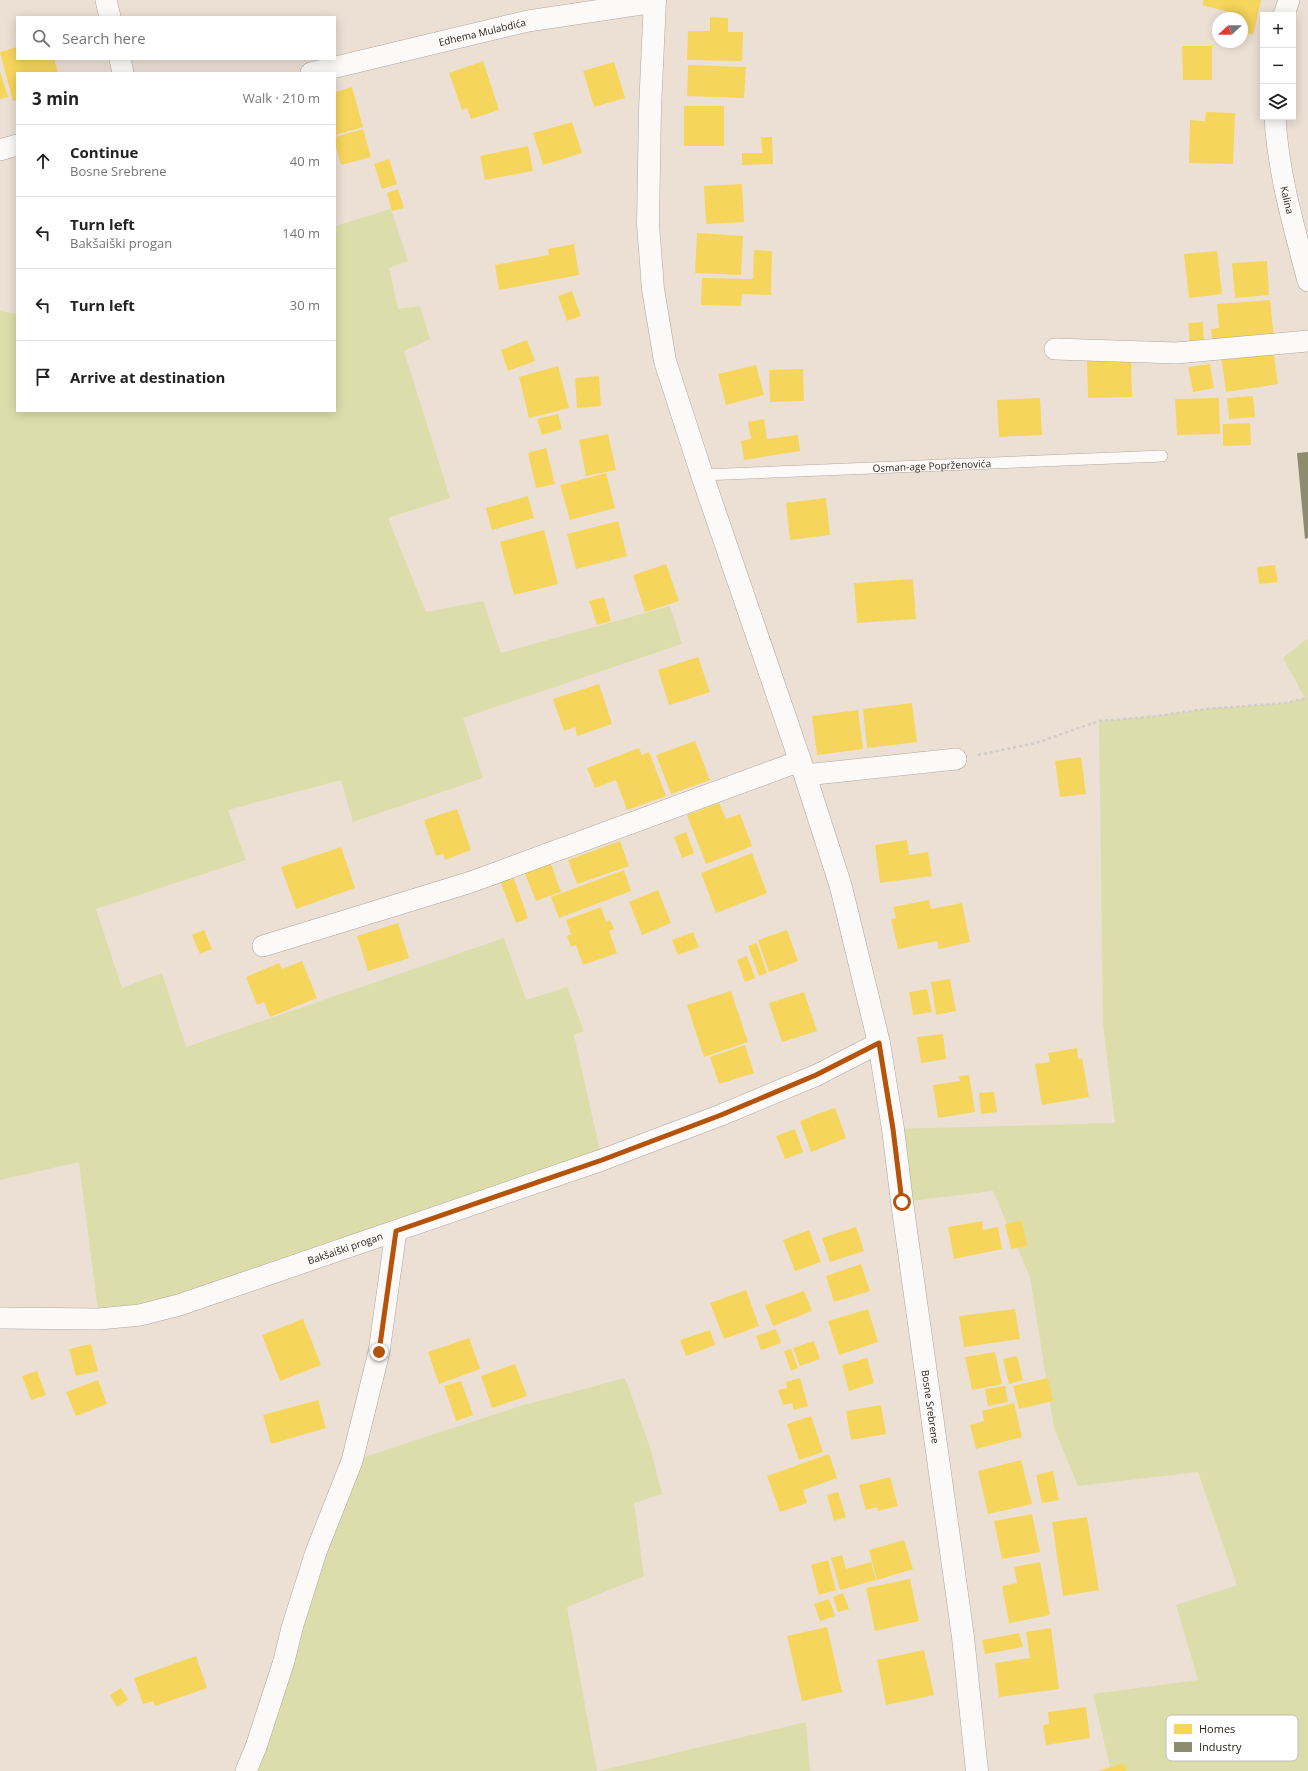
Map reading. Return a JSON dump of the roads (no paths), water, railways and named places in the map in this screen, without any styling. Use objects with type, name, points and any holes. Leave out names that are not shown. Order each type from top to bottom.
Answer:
[{"type":"street","points":[[106,0],[110,16]]},
{"type":"street","points":[[1285,12],[1289,0]]},
{"type":"street","name":"Edhema Mulabdića","points":[[315,72],[528,21],[655,1]]},
{"type":"street","name":"Bosne Srebrene","points":[[655,1],[650,109],[648,224],[653,289],[666,361],[702,475],[841,887],[879,1043],[893,1129],[961,1621],[977,1771]]},
{"type":"street","points":[[120,60],[124,72]]},
{"type":"street","name":"Kalina","points":[[1275,120],[1276,139],[1290,211],[1308,281]]},
{"type":"street","points":[[0,150],[16,145]]},
{"type":"street","points":[[1055,349],[1176,353],[1308,341]]},
{"type":"street","points":[[263,946],[471,882],[802,768],[956,759]]},
{"type":"street","name":"Bakšaiški progan","points":[[0,1318],[99,1319],[140,1315],[179,1305],[602,1160],[721,1115],[816,1075],[879,1043]]},
{"type":"street","points":[[246,1771],[256,1747],[284,1661],[292,1628],[316,1552],[352,1461],[379,1352],[396,1231]]},
{"type":"lane","name":"Osman-age Poprženovića","points":[[702,475],[1162,456]]}]
